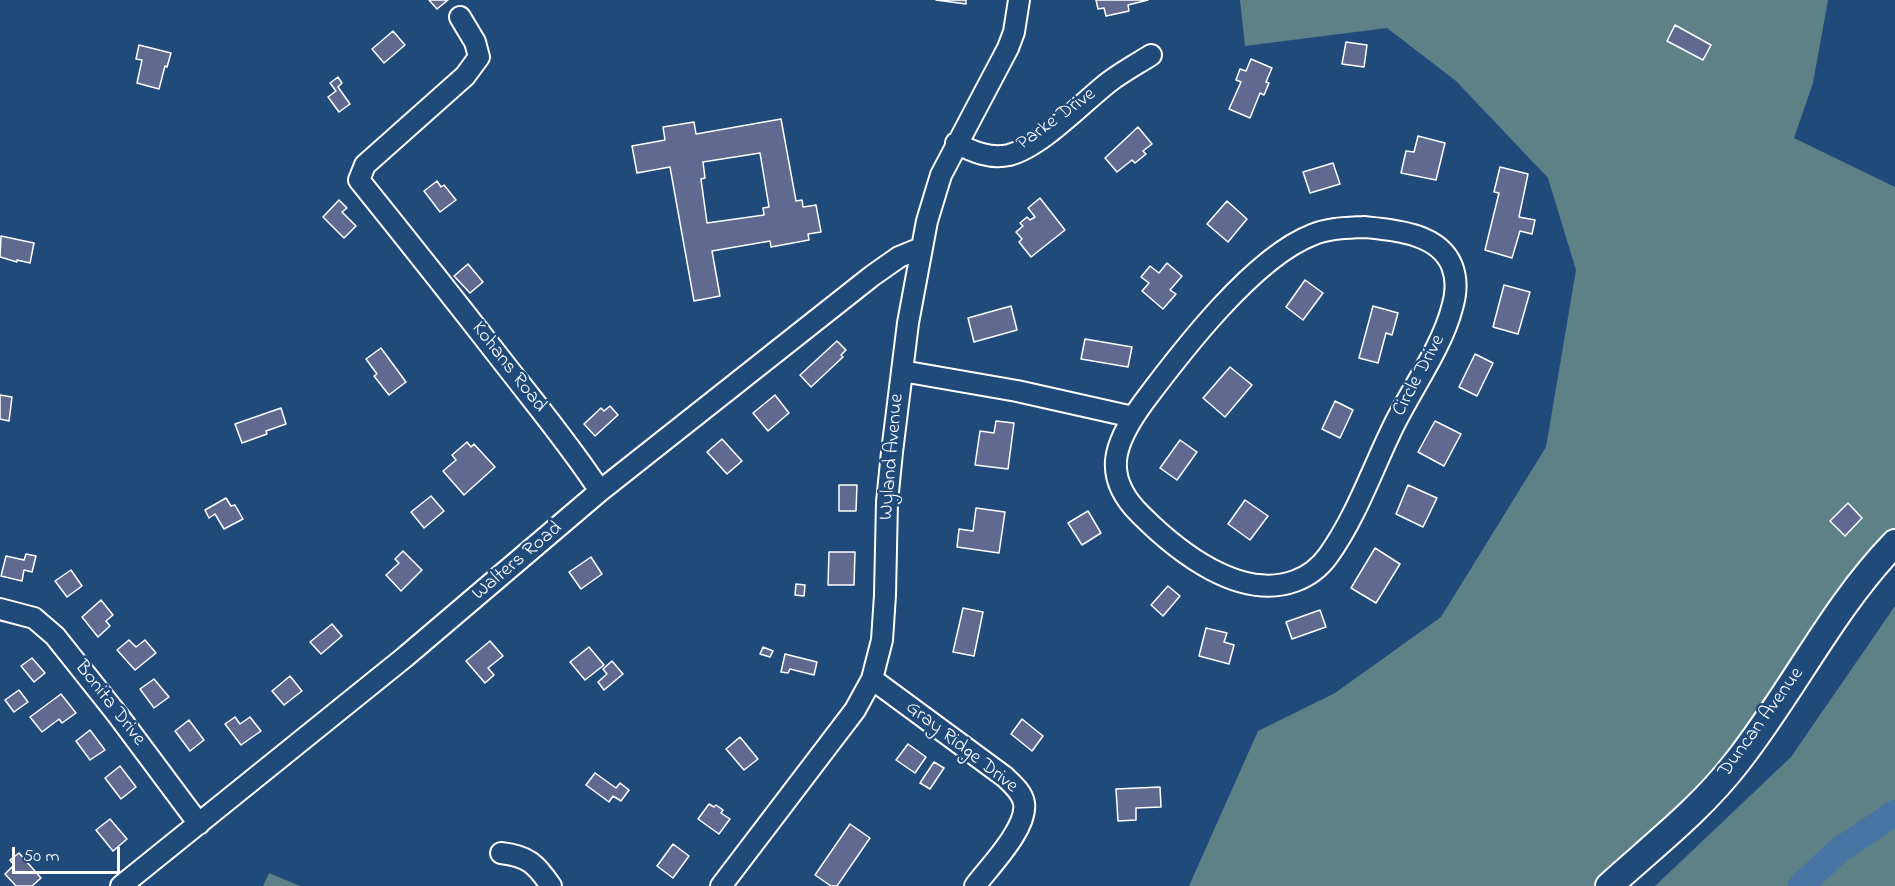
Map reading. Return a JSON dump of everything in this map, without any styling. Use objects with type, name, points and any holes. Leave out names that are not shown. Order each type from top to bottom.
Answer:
[{"type":"main road","name":"Duncan Avenue","points":[[1609,886],[1684,819],[1736,764],[1852,592],[1895,543]]},
{"type":"street","name":"Wyland Avenue","points":[[721,886],[849,717],[873,679],[884,622],[887,501],[902,371],[921,248],[941,175],[1008,48],[1018,16],[1019,0]]},
{"type":"street","name":"Kohans Road","points":[[460,17],[475,42],[479,57],[465,76],[365,165],[359,180],[573,452],[600,491]]},
{"type":"street","name":"Parke Drive","points":[[956,143],[989,156],[1008,155],[1021,150],[1053,128],[1121,73],[1151,55]]},
{"type":"street","name":"Circle Drive","points":[[1329,229],[1381,229],[1423,239],[1433,244],[1449,260],[1455,276],[1455,294],[1451,314],[1442,335],[1393,428],[1341,535],[1318,567],[1303,578],[1273,585],[1245,582],[1227,576],[1194,561],[1144,518],[1126,498],[1117,478],[1116,461],[1120,441],[1133,417],[1211,318],[1236,292],[1269,261],[1311,235],[1329,229]]},
{"type":"street","name":"Walters Road","points":[[120,886],[501,578],[600,491],[872,276],[898,257],[921,248]]},
{"type":"street","points":[[902,371],[1017,391],[1133,417]]},
{"type":"street","name":"Bonita Drive","points":[[0,609],[34,618],[55,636],[199,824]]},
{"type":"street","name":"Gray Ridge Drive","points":[[873,679],[1005,777],[1022,797],[1024,814],[1019,827],[975,886]]},
{"type":"street","points":[[501,853],[514,854],[531,862],[551,886]]},
{"type":"green space","points":[[1240,0],[1828,0],[1813,83],[1794,138],[1895,187],[1895,543],[1792,684],[1609,886],[1189,886],[1258,731],[1335,693],[1441,617],[1546,447],[1576,270],[1548,178],[1456,81],[1387,28],[1245,46]]},
{"type":"green space","points":[[1895,606],[1895,886],[1655,886],[1791,757]]},
{"type":"green space","points":[[269,873],[300,886],[263,886]]},
{"type":"building","points":[[429,0],[448,0],[437,9]]},
{"type":"building","points":[[936,0],[966,0],[966,4]]},
{"type":"building","points":[[1096,0],[1148,0],[1128,5],[1129,11],[1106,16],[1104,8],[1098,9]]},
{"type":"building","points":[[1675,25],[1711,45],[1703,60],[1667,41]]},
{"type":"building","points":[[393,31],[405,45],[384,63],[372,49]]},
{"type":"building","points":[[1346,42],[1367,45],[1364,67],[1342,64]]},
{"type":"building","points":[[139,45],[171,53],[159,89],[137,83],[142,60],[136,59]]},
{"type":"building","points":[[1251,59],[1272,68],[1264,95],[1260,93],[1250,118],[1229,109],[1241,82],[1236,80],[1240,69],[1246,71]]},
{"type":"building","points":[[338,77],[342,83],[338,87],[350,104],[339,112],[328,97],[336,91],[330,83]]},
{"type":"building","points":[[781,119],[796,201],[802,200],[803,207],[816,205],[821,232],[808,234],[809,240],[771,247],[770,241],[712,251],[720,296],[694,301],[670,167],[637,173],[632,146],[665,140],[663,127],[694,122],[696,134]],"holes":[[[760,153],[769,207],[763,208],[764,215],[707,223],[701,179],[705,178],[703,162]]]},
{"type":"building","points":[[1138,127],[1152,144],[1143,151],[1146,154],[1135,163],[1132,160],[1117,172],[1105,158]]},
{"type":"building","points":[[1418,136],[1445,143],[1436,180],[1401,173],[1406,151],[1414,152]]},
{"type":"building","points":[[1333,163],[1340,184],[1310,193],[1303,172]]},
{"type":"building","points":[[1500,167],[1528,174],[1519,217],[1535,220],[1532,234],[1520,231],[1512,258],[1485,250],[1499,193],[1494,192]]},
{"type":"building","points":[[437,181],[441,187],[444,185],[456,200],[440,212],[424,191]]},
{"type":"building","points":[[1040,198],[1065,230],[1031,257],[1019,242],[1022,239],[1016,232],[1023,226],[1020,223],[1027,217],[1030,220],[1035,217],[1028,208]]},
{"type":"building","points":[[339,200],[347,208],[342,212],[356,226],[344,238],[323,217]]},
{"type":"building","points":[[1227,201],[1247,219],[1228,242],[1207,224]]},
{"type":"building","points":[[1,236],[34,243],[30,263],[0,257]]},
{"type":"building","points":[[1167,263],[1182,276],[1170,290],[1176,294],[1163,309],[1142,291],[1149,283],[1141,277],[1150,266],[1159,273]]},
{"type":"building","points":[[468,264],[483,282],[470,293],[454,276]]},
{"type":"building","points":[[1305,280],[1323,293],[1303,320],[1286,307]]},
{"type":"building","points":[[1504,285],[1530,292],[1518,334],[1493,327]]},
{"type":"building","points":[[1011,306],[1017,330],[974,342],[968,318]]},
{"type":"building","points":[[1373,306],[1398,313],[1392,335],[1386,333],[1378,363],[1359,358]]},
{"type":"building","points":[[1085,339],[1132,347],[1128,367],[1081,359]]},
{"type":"building","points":[[837,341],[846,350],[841,355],[843,357],[811,387],[800,375]]},
{"type":"building","points":[[381,348],[406,382],[389,395],[374,376],[377,374],[366,359]]},
{"type":"building","points":[[1475,354],[1493,363],[1477,396],[1459,387]]},
{"type":"building","points":[[1230,367],[1252,385],[1225,417],[1203,398]]},
{"type":"building","points":[[0,395],[12,397],[9,421],[0,419]]},
{"type":"building","points":[[775,395],[789,413],[768,431],[753,413]]},
{"type":"building","points":[[1335,401],[1353,410],[1340,438],[1322,429]]},
{"type":"building","points":[[610,406],[618,415],[595,436],[584,424],[601,408],[604,411]]},
{"type":"building","points":[[281,408],[286,424],[242,443],[235,424]]},
{"type":"building","points":[[996,421],[1014,423],[1008,469],[975,465],[980,431],[994,433]]},
{"type":"building","points":[[1435,421],[1461,434],[1444,466],[1418,452]]},
{"type":"building","points":[[722,439],[742,461],[727,474],[707,452]]},
{"type":"building","points":[[1180,440],[1197,452],[1177,480],[1160,468]]},
{"type":"building","points":[[467,442],[471,447],[474,444],[495,467],[464,495],[443,471],[456,460],[452,455]]},
{"type":"building","points":[[839,485],[857,485],[856,511],[839,511]]},
{"type":"building","points":[[1408,485],[1437,498],[1423,527],[1396,514]]},
{"type":"building","points":[[431,496],[444,511],[424,528],[411,512]]},
{"type":"building","points":[[226,498],[231,506],[235,505],[243,519],[224,529],[215,514],[209,518],[205,510]]},
{"type":"building","points":[[1245,500],[1268,516],[1250,540],[1228,524]]},
{"type":"building","points":[[1848,503],[1862,518],[1845,536],[1830,521]]},
{"type":"building","points":[[976,508],[1005,512],[999,553],[957,547],[959,529],[973,531]]},
{"type":"building","points":[[1088,511],[1101,533],[1082,545],[1068,523]]},
{"type":"building","points":[[1375,548],[1400,564],[1376,603],[1351,588]]},
{"type":"building","points":[[403,551],[422,570],[401,591],[386,575],[399,563],[395,559]]},
{"type":"building","points":[[829,552],[855,552],[854,585],[828,585]]},
{"type":"building","points":[[26,554],[36,556],[32,572],[24,570],[22,581],[1,576],[6,556],[24,560]]},
{"type":"building","points":[[591,557],[602,574],[581,589],[569,572]]},
{"type":"building","points":[[71,570],[82,586],[67,597],[55,581]]},
{"type":"building","points":[[796,584],[805,585],[804,596],[795,595]]},
{"type":"building","points":[[1168,586],[1180,596],[1163,616],[1151,605]]},
{"type":"building","points":[[101,600],[113,615],[106,621],[110,626],[98,637],[82,617]]},
{"type":"building","points":[[963,608],[983,612],[974,656],[953,652]]},
{"type":"building","points":[[1320,610],[1326,627],[1292,639],[1286,622]]},
{"type":"building","points":[[332,624],[342,636],[321,654],[310,642]]},
{"type":"building","points":[[1206,628],[1227,633],[1224,642],[1234,645],[1229,664],[1199,656]]},
{"type":"building","points":[[129,640],[136,647],[145,640],[156,653],[135,670],[117,650]]},
{"type":"building","points":[[490,641],[503,656],[488,668],[494,675],[485,683],[466,661]]},
{"type":"building","points":[[589,647],[604,665],[585,680],[570,662]]},
{"type":"building","points":[[763,647],[773,651],[770,657],[760,654]]},
{"type":"building","points":[[785,654],[817,662],[814,675],[790,669],[788,673],[781,672]]},
{"type":"building","points":[[32,658],[45,673],[34,682],[21,666]]},
{"type":"building","points":[[612,661],[623,674],[604,690],[598,682],[607,674],[603,669]]},
{"type":"building","points":[[290,676],[302,691],[284,705],[272,691]]},
{"type":"building","points":[[154,679],[169,697],[154,708],[140,689]]},
{"type":"building","points":[[19,690],[28,702],[14,712],[5,700]]},
{"type":"building","points":[[61,694],[76,713],[62,723],[59,719],[42,732],[30,717]]},
{"type":"building","points":[[235,717],[240,724],[250,717],[261,731],[241,745],[225,724]]},
{"type":"building","points":[[1022,719],[1043,736],[1032,751],[1011,734]]},
{"type":"building","points":[[189,720],[204,740],[190,751],[175,731]]},
{"type":"building","points":[[90,730],[105,750],[90,760],[76,741]]},
{"type":"building","points":[[740,737],[758,759],[744,770],[726,749]]},
{"type":"building","points":[[908,744],[926,757],[915,773],[896,760]]},
{"type":"building","points":[[934,762],[944,768],[930,789],[920,783]]},
{"type":"building","points":[[120,766],[136,787],[121,799],[105,778]]},
{"type":"building","points":[[595,773],[616,788],[620,783],[629,790],[621,801],[613,796],[609,802],[586,785]]},
{"type":"building","points":[[1160,787],[1161,807],[1136,808],[1136,820],[1118,821],[1116,789]]},
{"type":"building","points":[[709,804],[714,807],[716,805],[723,810],[721,813],[730,819],[719,834],[698,819]]},
{"type":"building","points":[[110,819],[127,839],[113,851],[96,830]]},
{"type":"building","points":[[850,824],[870,838],[837,886],[831,886],[815,875]]},
{"type":"building","points":[[673,844],[689,856],[673,878],[657,866]]},
{"type":"building","points":[[19,853],[41,878],[32,886],[16,886],[5,874],[14,865],[10,860]]},
{"type":"waterway","points":[[1801,886],[1838,851],[1895,813]]}]
